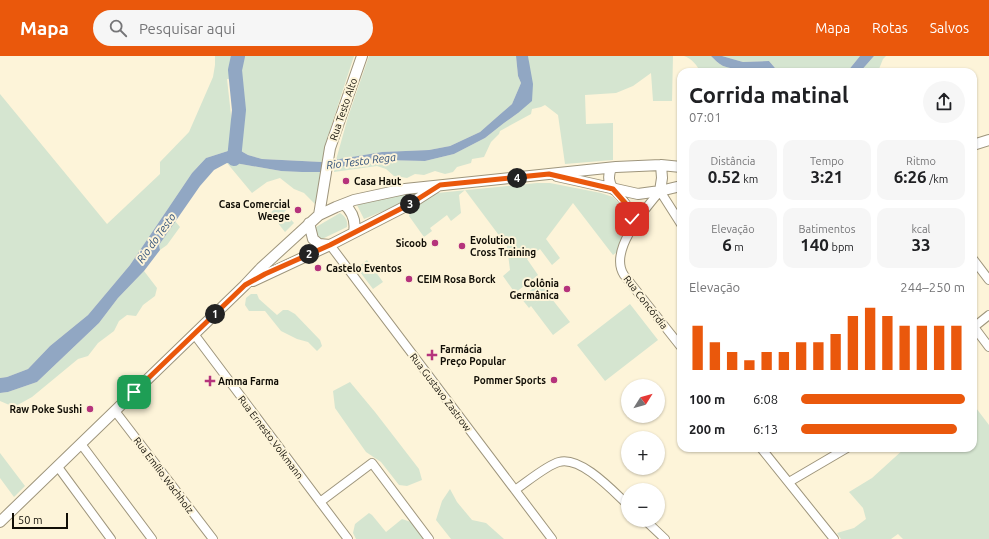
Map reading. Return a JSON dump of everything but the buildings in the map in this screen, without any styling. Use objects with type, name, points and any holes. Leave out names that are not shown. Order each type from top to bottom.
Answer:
[{"type":"main road","name":"Rua Testo Alto","points":[[319,215],[332,139],[362,56]]},
{"type":"main road","points":[[977,144],[989,140]]},
{"type":"main road","points":[[1,520],[58,467],[261,268],[319,215],[340,205],[405,189],[612,168],[661,165],[677,167]]},
{"type":"main road","points":[[660,191],[662,178],[661,165]]},
{"type":"main road","points":[[612,168],[608,178],[613,189]]},
{"type":"main road","points":[[549,174],[638,194],[677,187]]},
{"type":"main road","points":[[245,285],[271,271],[330,245],[410,204],[440,185]]},
{"type":"main road","points":[[324,188],[331,201],[348,208],[354,218],[354,232]]},
{"type":"main road","points":[[309,223],[310,233],[313,239],[318,244],[330,245]]},
{"type":"street","name":"Rua Concórdia","points":[[613,189],[623,199],[631,212],[632,219],[620,258],[621,270],[677,342]]},
{"type":"street","points":[[660,191],[677,218]]},
{"type":"street","name":"Rua Concórdia","points":[[629,232],[660,191]]},
{"type":"street","name":"Rua Gustavo Zastrow","points":[[330,245],[552,539]]},
{"type":"street","points":[[977,264],[989,280]]},
{"type":"street","points":[[977,325],[989,315]]},
{"type":"street","points":[[977,331],[989,347]]},
{"type":"street","name":"Rua Ernesto Volkmann","points":[[194,334],[348,539]]},
{"type":"street","name":"Rua Emílio Wachholz","points":[[115,411],[213,539]]},
{"type":"street","points":[[81,444],[152,539]]},
{"type":"street","points":[[764,452],[834,539]]},
{"type":"street","points":[[788,482],[839,452]]},
{"type":"street","points":[[515,490],[560,461],[570,461],[591,472],[621,499]]},
{"type":"street","points":[[320,502],[372,463],[429,539]]},
{"type":"street","points":[[58,467],[111,539]]},
{"type":"street","points":[[652,527],[665,539]]},
{"type":"green space","points":[[215,56],[354,56],[327,139],[322,162],[262,159],[248,155],[241,151],[244,110],[241,80],[227,79],[231,115],[231,150],[206,158],[192,173],[130,265],[88,315],[50,346],[28,369],[0,378],[0,94],[107,224],[160,174],[160,162],[189,132],[213,77]]},
{"type":"green space","points":[[369,56],[516,56],[518,76],[521,83],[512,104],[480,132],[450,146],[429,150],[382,152],[336,160],[348,117]]},
{"type":"green space","points":[[528,56],[673,56],[672,101],[653,101],[651,73],[633,86],[616,93],[585,95],[586,124],[613,123],[613,160],[565,164],[558,115],[545,105],[532,109],[531,114],[500,131],[491,142],[484,157],[472,159],[471,163],[457,167],[453,172],[445,174],[435,171],[424,175],[415,174],[407,178],[394,176],[386,169],[377,166],[334,172],[334,168],[381,160],[425,161],[454,154],[485,138],[518,113],[529,64]]},
{"type":"green space","points":[[684,56],[711,56],[721,65],[728,68],[698,68],[689,58]]},
{"type":"green space","points":[[722,56],[860,56],[850,68],[775,68],[769,61],[743,62]]},
{"type":"green space","points":[[874,56],[886,56],[879,68],[864,68]]},
{"type":"green space","points":[[227,163],[281,171],[322,172],[319,199],[315,204],[304,193],[294,189],[280,178],[267,182],[252,193]]},
{"type":"green space","points":[[550,183],[601,193],[613,197],[622,207],[627,219],[617,252],[613,255],[573,203],[546,239],[560,258],[552,265],[540,249],[527,259],[538,275],[515,293],[503,276],[510,270],[507,246],[465,190]]},
{"type":"green space","points":[[465,190],[459,195],[461,213],[451,221],[447,215],[430,228],[432,231],[424,237],[409,216],[411,208],[437,193]]},
{"type":"green space","points":[[409,191],[412,199],[364,219],[357,205]]},
{"type":"green space","points":[[286,200],[291,206],[284,212],[294,223],[285,232],[270,213]]},
{"type":"green space","points":[[340,213],[346,219],[347,227],[322,239],[316,235],[316,227]]},
{"type":"green space","points":[[175,221],[180,227],[167,245],[160,250],[159,245]]},
{"type":"green space","points":[[367,260],[383,282],[373,289],[357,268]]},
{"type":"green space","points":[[144,271],[157,288],[155,296],[143,305],[136,316],[127,315],[119,321],[114,331],[98,343],[88,356],[78,359],[32,397],[14,407],[0,401],[0,393],[8,392],[37,382],[99,323],[118,298]]},
{"type":"green space","points":[[541,282],[549,293],[532,306],[548,294],[570,322],[553,335],[531,306],[529,308],[521,298]]},
{"type":"green space","points":[[251,294],[257,294],[259,299],[277,315],[283,310],[288,310],[295,314],[320,340],[322,346],[317,351],[308,342],[297,339],[281,331],[265,311],[249,311],[245,305],[246,298]]},
{"type":"green space","points":[[630,304],[658,340],[605,381],[577,345]]},
{"type":"green space","points":[[350,382],[419,469],[422,480],[407,486],[399,485],[381,462],[366,452],[335,408],[333,391]]},
{"type":"green space","points":[[977,409],[989,425],[989,539],[903,539],[898,534],[891,539],[841,539],[837,533],[854,528],[866,519],[863,508],[849,492],[872,478],[901,452],[977,452]]},
{"type":"green space","points":[[0,453],[25,486],[14,497],[0,478]]},
{"type":"green space","points":[[450,489],[457,502],[472,520],[486,523],[504,539],[451,539],[436,520],[442,501]]},
{"type":"green space","points":[[369,513],[386,532],[402,519],[411,522],[424,539],[356,539],[353,533],[355,524]]},
{"type":"water","name":"Rio Testo Rega","points":[[516,56],[528,56],[533,84],[532,101],[485,138],[454,154],[425,161],[381,160],[334,168],[322,172],[281,171],[235,163],[227,163],[214,170],[200,186],[159,245],[160,250],[144,271],[118,298],[99,323],[37,382],[8,392],[0,393],[0,378],[28,369],[50,346],[88,315],[130,265],[192,173],[206,158],[231,150],[241,151],[248,155],[262,159],[322,162],[382,152],[429,150],[450,146],[480,132],[512,104],[521,83],[518,76]]},
{"type":"water","points":[[711,56],[722,56],[743,62],[769,61],[775,68],[728,68],[721,65]]},
{"type":"water","points":[[860,56],[874,56],[864,68],[850,68]]},
{"type":"waterway","name":"Rio do Testo","points":[[234,159],[239,110],[235,70],[238,56]]},
{"type":"place","name":"Casa Haut","points":[[346,181]]},
{"type":"place","name":"Casa Comercial Weege","points":[[298,210]]},
{"type":"place","name":"Sicoob","points":[[435,243]]},
{"type":"place","name":"Evolution Cross Training","points":[[462,246]]},
{"type":"place","name":"Castelo Eventos","points":[[318,268]]},
{"type":"place","name":"CEIM Rosa Borck","points":[[409,279]]},
{"type":"place","name":"Colônia Germânica","points":[[567,289]]},
{"type":"place","name":"Farmácia Preço Popular","points":[[432,355]]},
{"type":"place","name":"Pommer Sports","points":[[554,380]]},
{"type":"place","name":"Amma Farma","points":[[210,381]]},
{"type":"place","name":"Raw Poke Sushi","points":[[90,409]]},
{"type":"route","points":[[134,392],[245,285],[265,274],[330,245],[410,204],[440,185],[549,174],[613,189],[627,205],[631,212],[632,219]]}]
